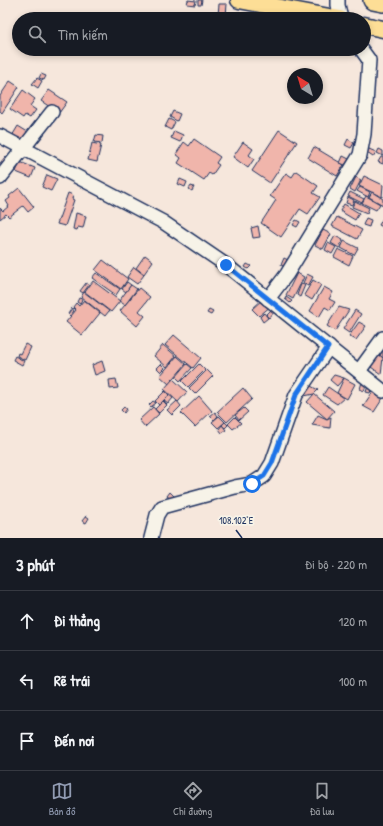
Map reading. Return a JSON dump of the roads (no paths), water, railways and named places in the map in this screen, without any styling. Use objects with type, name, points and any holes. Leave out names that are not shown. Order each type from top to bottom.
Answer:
[{"type":"highway","points":[[373,0],[383,2]]},
{"type":"main road","points":[[239,0],[309,12]]},
{"type":"main road","points":[[371,26],[383,29]]},
{"type":"street","points":[[338,0],[339,12]]},
{"type":"street","points":[[268,299],[287,274],[360,155],[364,134],[369,60],[366,56]]},
{"type":"street","points":[[0,178],[52,112]]},
{"type":"street","points":[[0,136],[163,222],[226,265],[383,390]]},
{"type":"street","points":[[358,371],[383,338]]},
{"type":"street","points":[[151,538],[157,515],[162,507],[212,495],[235,487],[252,484],[264,476],[272,463],[296,395],[328,347]]}]
